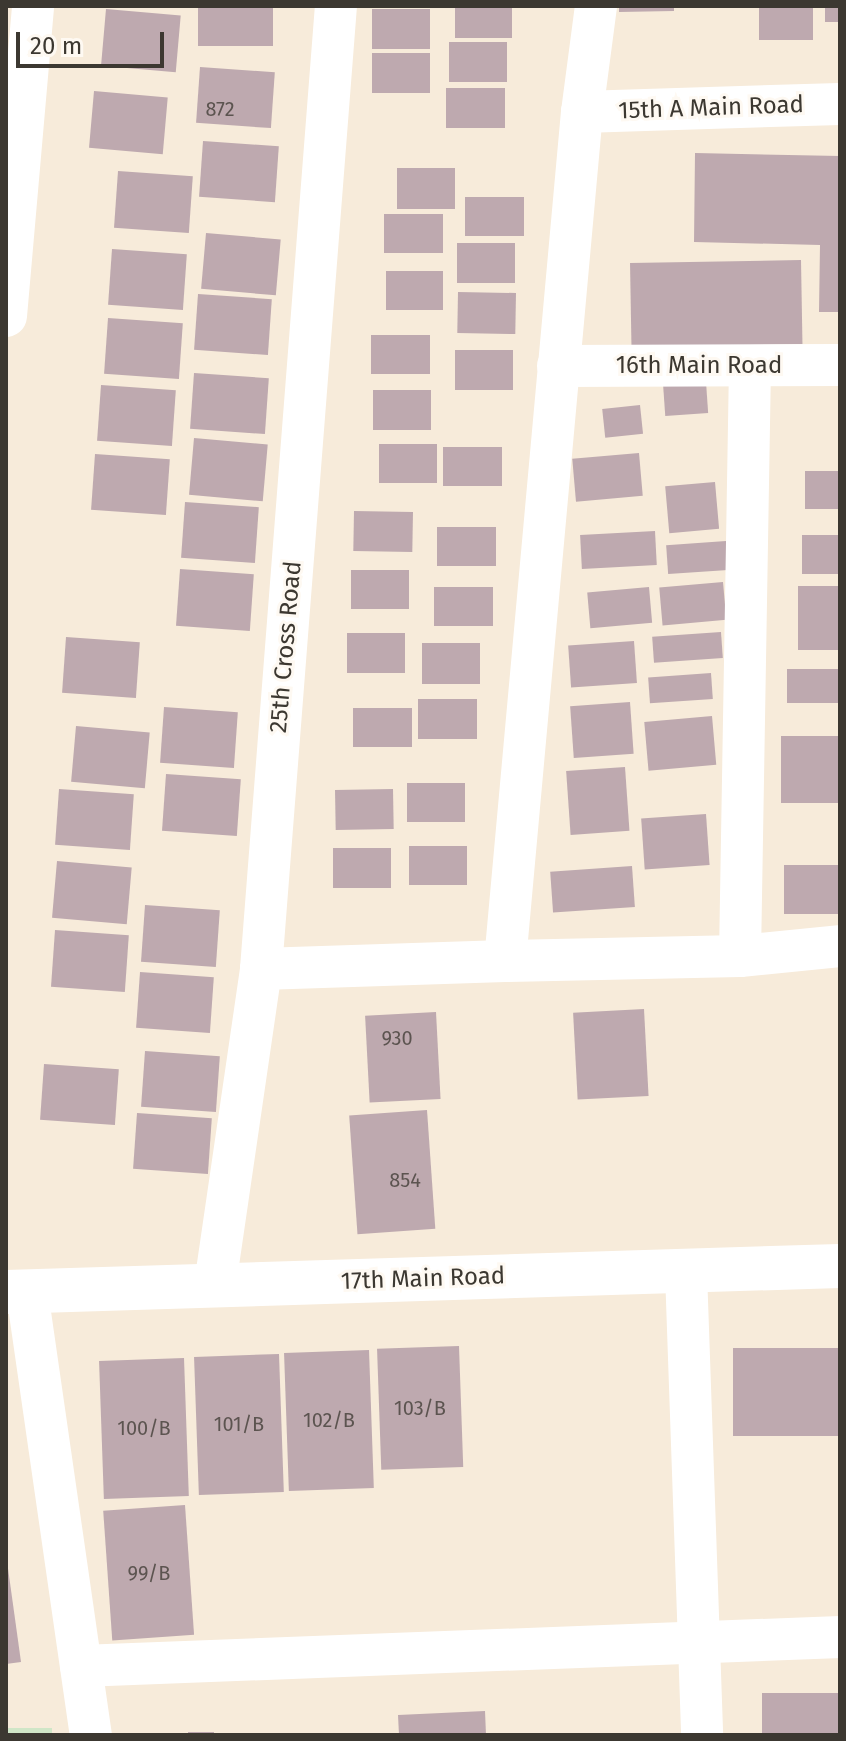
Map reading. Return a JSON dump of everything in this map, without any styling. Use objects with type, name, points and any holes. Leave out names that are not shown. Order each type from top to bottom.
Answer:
[{"type":"street","points":[[6,316],[33,6]]},
{"type":"street","name":"25th Cross Road","points":[[215,1285],[261,969],[336,6]]},
{"type":"street","points":[[505,961],[582,112],[596,6]]},
{"type":"street","name":"15th A Main Road","points":[[582,112],[840,104]]},
{"type":"street","name":"16th Main Road","points":[[558,366],[840,365]]},
{"type":"street","points":[[740,956],[750,366]]},
{"type":"street","points":[[261,969],[740,956],[840,946]]},
{"type":"street","name":"17th Main Road","points":[[16,1292],[840,1266]]},
{"type":"street","points":[[686,1272],[702,1735]]},
{"type":"street","points":[[16,1292],[91,1735]]},
{"type":"street","points":[[81,1666],[840,1637]]},
{"type":"green space","points":[[6,1728],[52,1728],[52,1735],[6,1735]]},
{"type":"building","points":[[198,6],[273,6],[273,46],[198,46]]},
{"type":"building","points":[[455,6],[512,6],[512,38],[455,38]]},
{"type":"building","points":[[619,6],[674,6],[674,11],[619,12]]},
{"type":"building","points":[[759,6],[813,6],[813,40],[759,40]]},
{"type":"building","points":[[825,6],[840,6],[840,22],[825,22]]},
{"type":"building","points":[[106,9],[181,16],[176,72],[101,66]]},
{"type":"building","points":[[372,9],[430,9],[430,49],[372,49]]},
{"type":"building","points":[[449,42],[507,42],[507,82],[449,82]]},
{"type":"building","points":[[372,53],[430,53],[430,93],[372,93]]},
{"type":"building","points":[[200,67],[275,72],[271,128],[196,123]]},
{"type":"building","points":[[446,88],[505,88],[505,128],[446,128]]},
{"type":"building","points":[[94,91],[168,97],[163,154],[89,148]]},
{"type":"building","points":[[203,141],[279,146],[275,202],[199,197]]},
{"type":"building","points":[[695,153],[840,156],[840,312],[819,312],[820,245],[694,242]]},
{"type":"building","points":[[397,168],[455,168],[455,209],[397,209]]},
{"type":"building","points":[[118,171],[193,176],[189,233],[114,228]]},
{"type":"building","points":[[465,197],[524,197],[524,236],[465,236]]},
{"type":"building","points":[[384,214],[443,214],[443,253],[384,253]]},
{"type":"building","points":[[206,233],[281,240],[276,295],[201,289]]},
{"type":"building","points":[[457,243],[515,243],[515,283],[457,283]]},
{"type":"building","points":[[112,249],[187,254],[183,310],[108,305]]},
{"type":"building","points":[[801,260],[802,344],[631,347],[630,263]]},
{"type":"building","points":[[386,271],[443,271],[443,310],[386,310]]},
{"type":"building","points":[[458,292],[516,293],[515,334],[457,333]]},
{"type":"building","points":[[198,294],[272,299],[268,355],[194,350]]},
{"type":"building","points":[[108,318],[183,323],[179,379],[104,374]]},
{"type":"building","points":[[371,335],[430,335],[430,374],[371,374]]},
{"type":"building","points":[[455,350],[513,350],[513,390],[455,390]]},
{"type":"building","points":[[194,373],[269,378],[265,434],[190,429]]},
{"type":"building","points":[[706,382],[708,413],[665,416],[663,385]]},
{"type":"building","points":[[101,385],[176,390],[172,446],[97,441]]},
{"type":"building","points":[[373,390],[431,390],[431,430],[373,430]]},
{"type":"building","points":[[640,405],[643,434],[605,438],[602,409]]},
{"type":"building","points":[[194,438],[268,444],[263,501],[189,495]]},
{"type":"building","points":[[379,444],[437,444],[437,483],[379,483]]},
{"type":"building","points":[[443,447],[502,447],[502,486],[443,486]]},
{"type":"building","points":[[639,453],[643,496],[576,502],[572,459]]},
{"type":"building","points":[[95,454],[170,459],[166,515],[91,510]]},
{"type":"building","points":[[805,471],[840,471],[840,509],[805,509]]},
{"type":"building","points":[[715,482],[719,529],[669,533],[665,486]]},
{"type":"building","points":[[185,502],[259,507],[255,563],[181,558]]},
{"type":"building","points":[[354,511],[413,512],[412,552],[353,551]]},
{"type":"building","points":[[437,527],[496,527],[496,566],[437,566]]},
{"type":"building","points":[[655,531],[657,565],[582,569],[580,535]]},
{"type":"building","points":[[802,535],[840,535],[840,574],[802,574]]},
{"type":"building","points":[[726,541],[728,570],[668,574],[666,545]]},
{"type":"building","points":[[180,569],[254,574],[250,631],[176,626]]},
{"type":"building","points":[[351,570],[409,570],[409,609],[351,609]]},
{"type":"building","points":[[723,582],[726,620],[663,625],[659,588]]},
{"type":"building","points":[[798,586],[840,586],[840,650],[798,650]]},
{"type":"building","points":[[434,587],[493,587],[493,626],[434,626]]},
{"type":"building","points":[[649,587],[652,623],[590,628],[587,592]]},
{"type":"building","points":[[721,632],[723,658],[654,663],[652,637]]},
{"type":"building","points":[[347,633],[405,633],[405,673],[347,673]]},
{"type":"building","points":[[66,637],[140,642],[136,698],[62,693]]},
{"type":"building","points":[[634,641],[637,683],[571,688],[568,646]]},
{"type":"building","points":[[422,643],[480,643],[480,684],[422,684]]},
{"type":"building","points":[[787,669],[840,669],[840,703],[787,703]]},
{"type":"building","points":[[711,673],[713,699],[650,703],[648,677]]},
{"type":"building","points":[[418,699],[477,699],[477,739],[418,739]]},
{"type":"building","points":[[630,702],[634,754],[574,758],[570,706]]},
{"type":"building","points":[[164,707],[238,712],[234,768],[160,763]]},
{"type":"building","points":[[353,708],[412,708],[412,747],[353,747]]},
{"type":"building","points":[[712,716],[716,765],[649,771],[644,722]]},
{"type":"building","points":[[76,726],[150,732],[145,788],[71,782]]},
{"type":"building","points":[[781,736],[840,736],[840,803],[781,803]]},
{"type":"building","points":[[625,767],[629,831],[571,835],[566,771]]},
{"type":"building","points":[[166,774],[241,779],[237,836],[162,831]]},
{"type":"building","points":[[407,783],[465,783],[465,822],[407,822]]},
{"type":"building","points":[[59,789],[134,794],[130,850],[55,845]]},
{"type":"building","points":[[393,789],[394,829],[336,830],[335,790]]},
{"type":"building","points":[[706,814],[710,865],[645,869],[641,819]]},
{"type":"building","points":[[409,846],[467,846],[467,885],[409,885]]},
{"type":"building","points":[[333,848],[391,848],[391,888],[333,888]]},
{"type":"building","points":[[57,861],[132,868],[127,924],[52,918]]},
{"type":"building","points":[[784,865],[840,865],[840,914],[784,914]]},
{"type":"building","points":[[632,866],[635,907],[553,913],[550,872]]},
{"type":"building","points":[[145,905],[220,910],[216,967],[141,962]]},
{"type":"building","points":[[55,930],[129,935],[125,992],[51,987]]},
{"type":"building","points":[[140,972],[214,977],[210,1033],[136,1028]]},
{"type":"building","points":[[644,1009],[649,1096],[578,1100],[573,1013]]},
{"type":"building","points":[[436,1012],[441,1099],[370,1103],[365,1016]]},
{"type":"building","points":[[145,1051],[220,1056],[216,1112],[141,1107]]},
{"type":"building","points":[[44,1064],[119,1069],[115,1125],[40,1120]]},
{"type":"building","points":[[427,1110],[435,1229],[357,1234],[349,1115]]},
{"type":"building","points":[[137,1113],[212,1118],[208,1174],[133,1169]]},
{"type":"building","points":[[459,1346],[463,1467],[381,1470],[377,1349]]},
{"type":"building","points":[[733,1348],[840,1348],[840,1436],[733,1436]]},
{"type":"building","points":[[369,1350],[374,1488],[289,1491],[284,1353]]},
{"type":"building","points":[[279,1354],[284,1492],[199,1495],[194,1357]]},
{"type":"building","points":[[184,1358],[189,1496],[104,1499],[99,1361]]},
{"type":"building","points":[[185,1505],[194,1635],[112,1640],[103,1511]]},
{"type":"building","points":[[6,1554],[21,1662],[6,1664]]},
{"type":"building","points":[[762,1693],[840,1693],[840,1734],[762,1734]]},
{"type":"building","points":[[485,1711],[486,1735],[399,1735],[398,1715]]},
{"type":"building","points":[[188,1732],[214,1732],[214,1735],[188,1735]]}]
